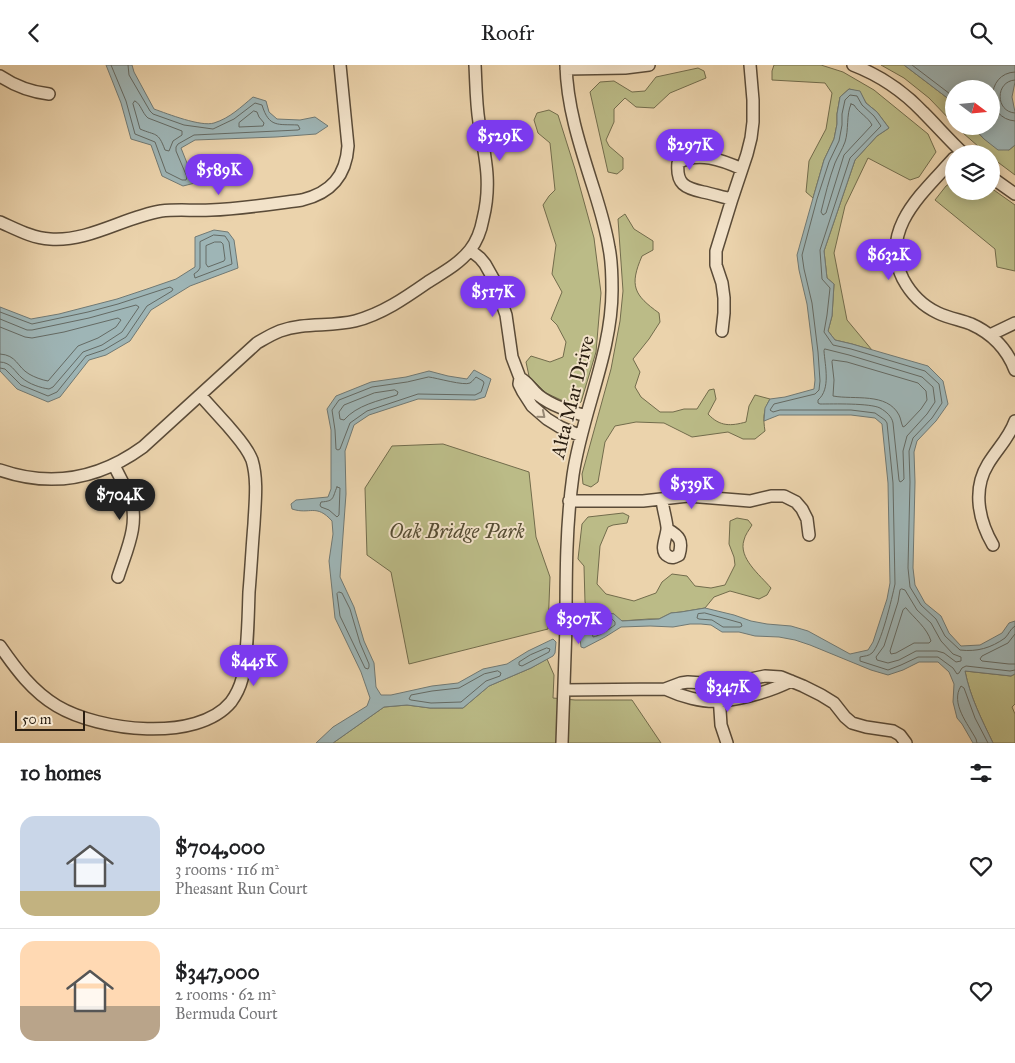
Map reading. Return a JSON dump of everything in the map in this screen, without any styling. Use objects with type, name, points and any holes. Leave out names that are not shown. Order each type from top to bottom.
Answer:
[{"type":"street","points":[[0,221],[24,233],[39,237],[51,239],[69,238],[83,236],[142,215],[161,211],[228,209],[302,200],[322,193],[336,180],[345,164],[347,155],[348,146],[340,65]]},
{"type":"street","points":[[0,470],[37,479],[55,479],[73,478],[90,474],[114,465],[143,447],[257,343],[268,336],[293,327],[354,322],[370,317],[408,297],[463,258],[477,239],[482,226],[488,188],[486,155],[478,109],[475,65]]},
{"type":"street","points":[[566,67],[624,68],[649,65]]},
{"type":"street","points":[[722,331],[724,298],[715,258],[749,146],[753,122],[750,65]]},
{"type":"street","points":[[853,65],[893,86],[909,99],[951,145]]},
{"type":"street","name":"Alta Mar Drive","points":[[562,743],[569,501],[581,436],[606,343],[612,292],[612,266],[604,222],[575,130],[566,67]]},
{"type":"street","points":[[0,76],[19,87],[49,94]]},
{"type":"street","points":[[732,199],[689,189],[683,185],[678,177],[678,163],[686,158],[700,157],[726,162],[742,169]]},
{"type":"street","points":[[945,169],[906,214],[897,237],[896,249],[900,273],[906,285],[918,300],[938,313],[969,324],[990,335],[1006,352],[1015,370]]},
{"type":"street","points":[[1000,183],[1015,194]]},
{"type":"street","points":[[470,250],[485,264],[494,280],[506,315],[512,357],[520,378],[519,383],[532,406],[560,427],[581,436]]},
{"type":"street","points":[[990,335],[1015,323]]},
{"type":"street","points":[[520,378],[526,381],[539,396],[550,403],[586,416]]},
{"type":"street","points":[[0,646],[19,673],[44,697],[72,714],[109,726],[150,730],[185,728],[208,720],[223,711],[230,704],[240,687],[245,654],[255,471],[245,446],[200,395]]},
{"type":"street","points":[[993,545],[980,516],[979,487],[982,475],[988,464],[1006,439],[1015,421]]},
{"type":"street","points":[[114,465],[130,498],[134,520],[132,533],[118,577]]},
{"type":"street","points":[[569,501],[662,500],[688,496],[750,501],[771,496],[784,496],[796,502],[802,509],[809,535]]},
{"type":"street","points":[[662,500],[667,529]]},
{"type":"street","points":[[564,690],[665,689],[688,682],[718,684],[765,676],[780,677],[803,685],[834,703],[852,723],[893,731],[900,735],[906,743]]},
{"type":"street","points":[[665,689],[687,697],[719,701],[770,690],[791,681]]},
{"type":"street","points":[[718,684],[721,725],[727,743]]},
{"type":"green space","points":[[774,65],[821,65],[843,72],[874,90],[928,134],[936,152],[919,177],[910,180],[868,158],[845,206],[834,253],[847,320],[872,350],[835,340],[828,331],[832,316],[834,284],[827,278],[824,251],[855,160],[877,136],[889,128],[877,112],[866,103],[860,92],[849,89],[840,97],[834,139],[824,160],[813,198],[806,192],[809,161],[826,129],[832,93],[825,83],[772,80]]},
{"type":"green space","points":[[881,65],[904,65],[945,96],[945,115],[929,98],[904,78]]},
{"type":"green space","points":[[698,68],[704,71],[706,78],[670,93],[654,108],[636,107],[625,98],[614,109],[614,122],[606,140],[609,146],[623,158],[623,169],[617,174],[608,172],[590,92],[600,82],[614,81],[632,92],[645,91],[656,77]]},
{"type":"green space","points":[[549,110],[558,115],[575,169],[594,238],[601,293],[596,352],[581,402],[574,406],[546,393],[529,376],[526,362],[531,356],[550,362],[563,357],[566,342],[557,325],[551,319],[562,292],[552,274],[556,245],[543,205],[555,190],[550,143],[538,133],[534,120],[537,113]]},
{"type":"green space","points":[[965,135],[980,135],[984,139],[998,145],[977,145]]},
{"type":"green space","points":[[1015,145],[1015,175],[1000,164],[1000,146],[1009,150]]},
{"type":"green space","points":[[945,187],[945,200],[1000,200],[1000,194],[1015,205],[1015,271],[997,267],[995,249],[935,200]]},
{"type":"green space","points":[[625,214],[634,229],[653,241],[653,250],[642,256],[635,282],[639,295],[659,313],[660,322],[633,359],[640,372],[635,387],[641,397],[660,412],[673,412],[684,409],[697,409],[709,390],[714,389],[716,399],[708,414],[721,423],[731,425],[746,422],[749,406],[755,395],[770,399],[764,415],[765,431],[755,439],[743,439],[728,432],[692,437],[664,423],[636,422],[615,426],[605,442],[598,482],[591,487],[583,484],[582,474],[611,369],[620,321],[623,291],[618,219]]},
{"type":"green space","name":"Oak Bridge Park","points":[[443,444],[529,472],[536,537],[550,577],[548,629],[409,664],[391,572],[367,555],[365,488],[392,446]]},
{"type":"green space","points":[[623,513],[629,516],[627,523],[608,527],[600,546],[597,584],[606,594],[634,601],[656,593],[662,582],[672,574],[687,576],[695,586],[711,588],[725,585],[735,565],[729,544],[730,521],[737,518],[748,520],[752,525],[746,534],[743,547],[744,553],[751,566],[771,588],[767,595],[759,599],[730,591],[714,597],[705,608],[671,613],[659,619],[621,621],[614,614],[603,612],[593,624],[585,602],[584,566],[578,559],[582,524],[588,517]]},
{"type":"green space","points":[[547,659],[554,675],[553,698],[632,700],[661,743],[333,743],[384,707],[407,705],[430,708],[463,708],[489,686]]},
{"type":"green space","points":[[965,671],[1011,676],[1015,674],[1015,704],[1012,707],[1015,714],[1015,743],[993,743],[973,699]]},
{"type":"water","points":[[106,65],[132,65],[154,109],[184,119],[208,124],[214,123],[230,115],[253,97],[266,101],[269,112],[277,119],[300,120],[315,117],[328,126],[316,134],[195,140],[181,148],[195,183],[183,186],[162,176],[151,145],[131,139],[121,103]]},
{"type":"water","points":[[904,65],[1015,65],[1015,82],[1012,97],[1015,112],[1015,145],[1009,150],[1000,150],[1000,145],[992,145],[980,135],[1000,135],[1000,80],[945,80],[945,96]]},
{"type":"water","points":[[849,89],[860,91],[866,103],[877,112],[889,128],[877,136],[855,160],[824,251],[827,278],[834,284],[832,316],[828,331],[835,340],[928,366],[943,381],[948,404],[936,421],[917,441],[914,452],[913,568],[915,585],[925,603],[941,616],[949,633],[961,646],[980,645],[1002,633],[1009,623],[1015,621],[1015,674],[1011,676],[965,671],[973,699],[993,743],[973,743],[957,718],[953,702],[954,684],[949,672],[938,662],[919,662],[888,675],[795,640],[755,636],[739,632],[722,632],[711,625],[701,624],[673,627],[621,627],[584,648],[581,647],[580,639],[603,612],[614,614],[622,621],[659,619],[671,613],[705,608],[751,621],[791,626],[808,631],[850,654],[868,650],[873,642],[887,599],[890,583],[888,483],[882,424],[875,418],[851,415],[779,415],[764,421],[765,408],[770,399],[814,389],[813,352],[807,304],[797,255],[824,160],[834,139],[840,97]]},
{"type":"water","points":[[214,230],[228,232],[234,240],[238,268],[190,286],[151,310],[130,341],[106,355],[89,360],[60,397],[48,402],[17,389],[0,371],[0,307],[31,319],[117,299],[176,279],[195,267],[195,237]]},
{"type":"water","points":[[474,370],[491,379],[485,397],[475,400],[418,399],[369,415],[354,425],[345,451],[346,494],[340,577],[354,607],[364,641],[374,663],[376,687],[381,695],[391,695],[432,686],[458,683],[483,669],[507,664],[553,639],[556,642],[555,653],[531,668],[489,686],[463,708],[430,708],[407,705],[384,707],[333,743],[316,743],[333,727],[367,706],[370,698],[361,672],[335,618],[329,561],[333,534],[332,521],[322,512],[298,511],[292,509],[291,504],[296,500],[328,497],[331,489],[331,430],[327,409],[336,396],[371,382],[406,377],[429,371],[467,379]]}]
